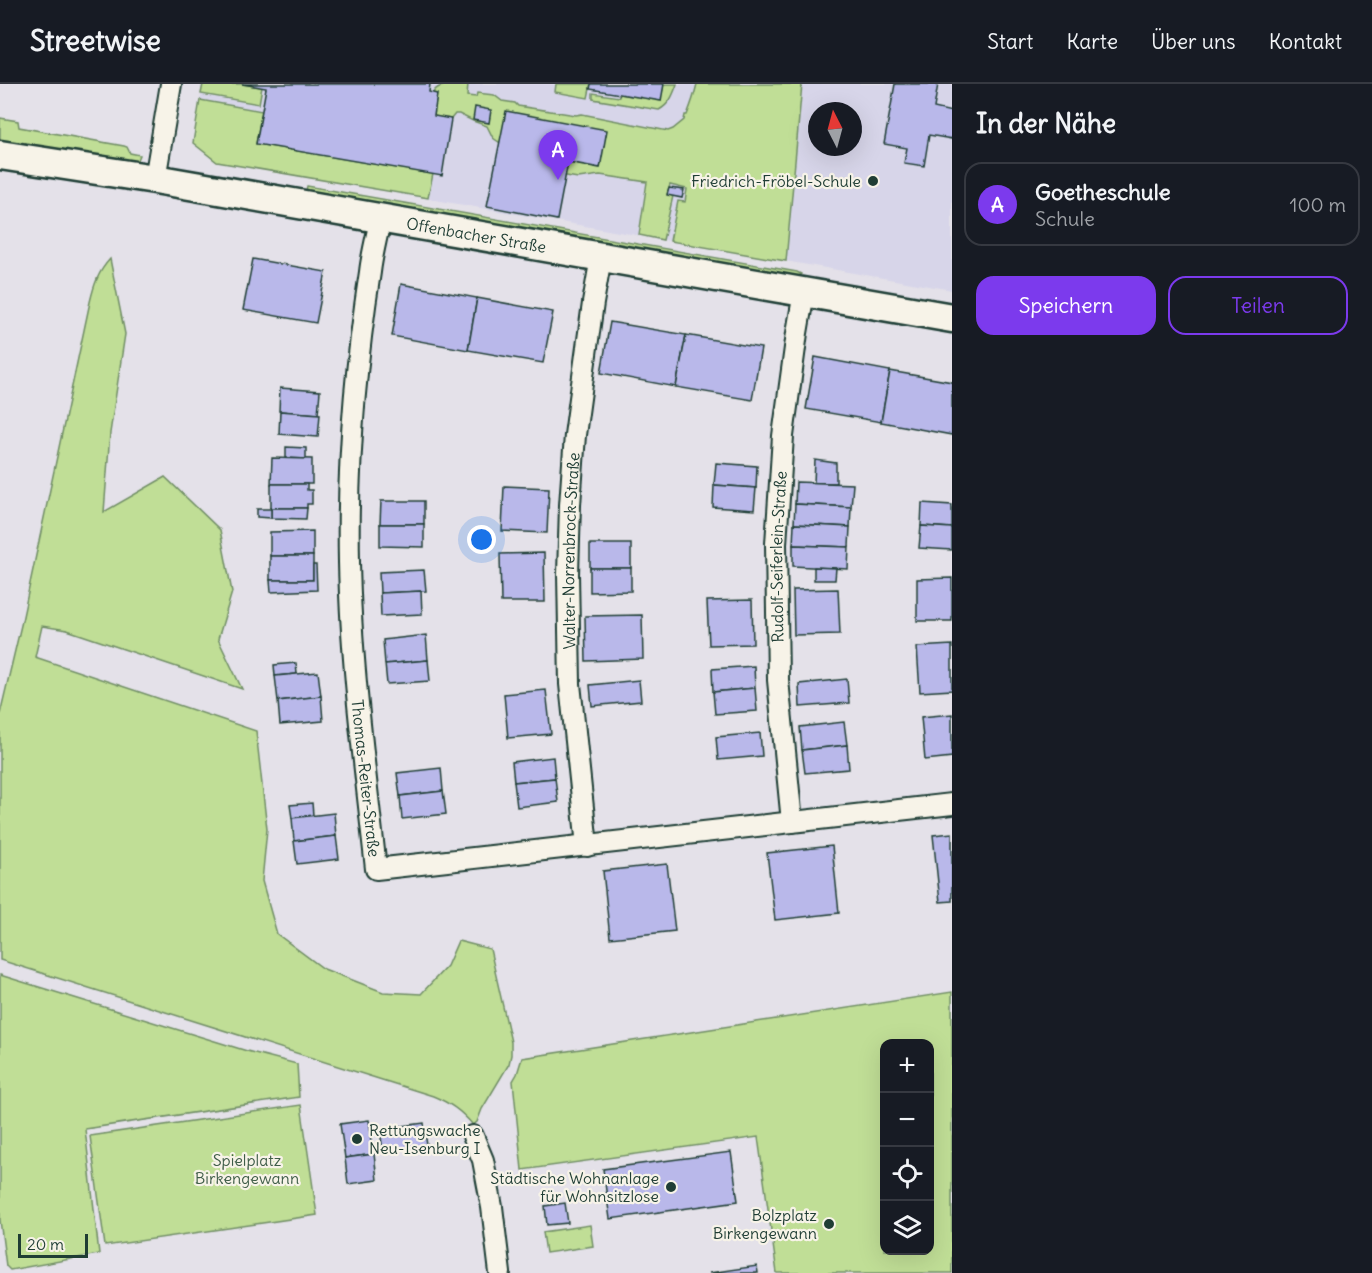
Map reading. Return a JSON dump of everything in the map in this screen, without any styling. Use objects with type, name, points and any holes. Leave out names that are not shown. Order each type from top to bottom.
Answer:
[{"type":"street","points":[[155,179],[171,84]]},
{"type":"street","name":"Offenbacher Straße","points":[[0,155],[155,179],[952,318]]},
{"type":"street","name":"Thomas-Reiter-Straße","points":[[380,219],[370,270],[353,418],[349,561],[356,687],[376,869],[952,804]]},
{"type":"street","name":"Walter-Norrenbrock-Straße","points":[[587,846],[570,684],[569,539],[575,435],[601,257]]},
{"type":"street","name":"Rudolf-Seiferlein-Straße","points":[[792,822],[778,680],[776,544],[783,436],[804,292]]},
{"type":"street","points":[[473,1136],[483,1160],[492,1207],[500,1273]]},
{"type":"shaded area","points":[[203,84],[952,84],[952,290],[217,162],[193,143]]},
{"type":"green space","points":[[203,84],[242,84],[262,87],[259,104],[201,94]]},
{"type":"green space","points":[[447,84],[468,84],[467,96],[476,97],[477,93],[494,95],[502,101],[515,103],[518,106],[582,114],[668,131],[684,120],[697,84],[802,84],[786,261],[670,241],[678,201],[685,202],[687,189],[670,185],[667,194],[673,196],[663,240],[639,235],[647,182],[600,175],[578,178],[543,172],[493,138],[487,126],[459,114],[455,114],[451,119],[434,116],[437,94],[433,93],[437,88]]},
{"type":"green space","points":[[556,84],[591,84],[588,98],[555,92]]},
{"type":"green space","points":[[664,84],[677,84],[668,102],[659,110],[593,99],[593,93],[619,97],[620,94],[660,101]]},
{"type":"green space","points":[[200,100],[262,111],[256,144],[433,174],[428,198],[217,162],[193,143]]},
{"type":"green space","points":[[0,118],[18,121],[19,127],[124,146],[130,153],[140,155],[137,162],[129,165],[0,142]]},
{"type":"green space","points":[[307,186],[801,274],[799,277],[305,195]]},
{"type":"green space","points":[[110,259],[125,334],[110,433],[104,512],[165,477],[220,530],[232,592],[218,639],[242,689],[67,630],[42,626],[35,657],[256,731],[267,829],[262,881],[277,934],[324,969],[383,992],[421,994],[447,966],[458,941],[490,949],[511,1042],[511,1055],[509,1064],[482,1109],[477,1122],[473,1125],[455,1108],[433,1096],[0,960],[0,714],[90,302],[97,279]]},
{"type":"green space","points":[[0,975],[247,1051],[297,1064],[299,1097],[85,1129],[99,1254],[10,1270],[6,1266],[0,1220]]},
{"type":"green space","points":[[952,992],[952,1273],[777,1273],[758,1137],[522,1170],[513,1081],[522,1058]]},
{"type":"green space","name":"Spielplatz Birkengewann","points":[[301,1105],[317,1215],[105,1246],[90,1136]]},
{"type":"green space","points":[[590,1225],[593,1246],[546,1253],[543,1232]]},
{"type":"building","points":[[242,84],[430,84],[429,92],[437,94],[434,116],[451,119],[442,176],[256,144],[266,88]]},
{"type":"building","points":[[591,84],[664,84],[661,101],[590,89]]},
{"type":"building","points":[[895,84],[938,84],[934,108],[952,112],[952,139],[929,135],[924,166],[904,163],[907,148],[884,144]]},
{"type":"building","points":[[475,107],[491,110],[489,123],[473,120]]},
{"type":"building","points":[[506,111],[607,130],[600,168],[568,162],[557,220],[487,206]]},
{"type":"building","points":[[669,188],[684,190],[682,198],[667,195]]},
{"type":"building","points":[[253,259],[326,272],[316,323],[243,310]]},
{"type":"building","points":[[401,284],[477,298],[468,350],[392,336]]},
{"type":"building","points":[[477,298],[553,312],[543,363],[468,350]]},
{"type":"building","points":[[610,322],[686,335],[676,387],[601,373]]},
{"type":"building","points":[[686,335],[761,348],[752,400],[676,387]]},
{"type":"building","points":[[815,357],[890,371],[881,422],[806,409]]},
{"type":"building","points":[[890,371],[952,382],[952,435],[881,422]]},
{"type":"building","points":[[280,388],[320,391],[318,414],[279,411]]},
{"type":"building","points":[[280,411],[320,414],[318,437],[279,434]]},
{"type":"building","points":[[286,447],[306,448],[306,459],[286,458]]},
{"type":"building","points":[[272,458],[312,459],[312,484],[271,484]]},
{"type":"building","points":[[815,460],[836,463],[836,483],[814,483]]},
{"type":"building","points":[[716,463],[757,466],[756,488],[714,485]]},
{"type":"building","points":[[796,482],[853,484],[851,507],[795,504]]},
{"type":"building","points":[[271,484],[307,484],[307,490],[312,490],[312,504],[307,504],[307,508],[271,508]]},
{"type":"building","points":[[714,485],[756,488],[754,510],[713,507]]},
{"type":"building","points":[[504,486],[549,488],[547,533],[502,531]]},
{"type":"building","points":[[381,501],[424,501],[424,524],[380,524]]},
{"type":"building","points":[[922,503],[952,505],[952,528],[921,526]]},
{"type":"building","points":[[795,504],[851,507],[850,527],[794,524]]},
{"type":"building","points":[[271,508],[307,508],[306,519],[271,518]]},
{"type":"building","points":[[257,509],[271,509],[271,518],[257,517]]},
{"type":"building","points":[[380,524],[424,524],[424,547],[380,546]]},
{"type":"building","points":[[794,524],[850,527],[849,547],[793,545]]},
{"type":"building","points":[[921,526],[952,528],[952,550],[919,548]]},
{"type":"building","points":[[313,531],[313,556],[270,556],[270,532]]},
{"type":"building","points":[[590,544],[631,544],[631,568],[590,568]]},
{"type":"building","points":[[793,545],[849,547],[848,569],[793,566]]},
{"type":"building","points":[[544,553],[545,602],[501,602],[500,554]]},
{"type":"building","points":[[270,556],[313,556],[313,580],[270,580]]},
{"type":"building","points":[[313,565],[316,565],[317,590],[271,592],[270,580],[313,580]]},
{"type":"building","points":[[814,567],[836,568],[835,580],[814,580]]},
{"type":"building","points":[[590,568],[631,568],[631,591],[590,592]]},
{"type":"building","points":[[424,570],[426,591],[380,593],[379,572]]},
{"type":"building","points":[[952,578],[952,621],[917,621],[917,579]]},
{"type":"building","points":[[838,589],[840,634],[794,635],[793,590]]},
{"type":"building","points":[[421,591],[422,614],[381,616],[380,593]]},
{"type":"building","points":[[752,600],[753,644],[709,645],[707,601]]},
{"type":"building","points":[[642,615],[643,659],[586,661],[585,616]]},
{"type":"building","points":[[426,635],[428,660],[385,664],[383,640]]},
{"type":"building","points":[[952,645],[952,690],[920,692],[917,647]]},
{"type":"building","points":[[428,660],[430,681],[387,684],[385,664]]},
{"type":"building","points":[[296,663],[297,674],[275,676],[274,665]]},
{"type":"building","points":[[754,666],[755,688],[713,692],[712,669]]},
{"type":"building","points":[[318,672],[321,696],[278,701],[275,676]]},
{"type":"building","points":[[847,679],[849,703],[800,707],[799,684]]},
{"type":"building","points":[[639,680],[641,701],[592,706],[590,685]]},
{"type":"building","points":[[755,688],[757,711],[715,714],[713,692]]},
{"type":"building","points":[[546,690],[551,734],[508,738],[504,694]]},
{"type":"building","points":[[321,696],[323,721],[280,725],[278,701]]},
{"type":"building","points":[[952,714],[952,757],[925,760],[921,717]]},
{"type":"building","points":[[844,722],[847,745],[802,750],[800,727]]},
{"type":"building","points":[[760,733],[762,756],[718,760],[716,737]]},
{"type":"building","points":[[847,745],[849,769],[805,773],[802,750]]},
{"type":"building","points":[[553,757],[555,778],[514,782],[512,762]]},
{"type":"building","points":[[441,768],[443,791],[400,796],[397,773]]},
{"type":"building","points":[[555,778],[558,802],[517,807],[514,782]]},
{"type":"building","points":[[443,791],[446,814],[402,819],[400,796]]},
{"type":"building","points":[[312,803],[313,815],[292,818],[290,805]]},
{"type":"building","points":[[334,813],[336,836],[294,841],[292,818]]},
{"type":"building","points":[[952,833],[952,901],[940,902],[933,835]]},
{"type":"building","points":[[336,836],[339,859],[297,864],[294,841]]},
{"type":"building","points":[[832,846],[839,913],[775,920],[767,853]]},
{"type":"building","points":[[667,864],[675,931],[610,938],[603,871]]},
{"type":"building","name":"Rettungswache Neu-Isenburg I","points":[[369,1120],[374,1154],[345,1158],[340,1124]]},
{"type":"building","points":[[424,1123],[427,1146],[383,1152],[380,1129]]},
{"type":"building","name":"Städtische Wohnanlage für Wohnsitzlose","points":[[731,1152],[738,1201],[610,1219],[603,1169]]},
{"type":"building","points":[[374,1154],[377,1180],[348,1184],[345,1158]]},
{"type":"building","points":[[565,1203],[568,1223],[547,1225],[545,1206]]},
{"type":"building","points":[[757,1266],[758,1273],[709,1273]]},
{"type":"place","name":"Goetheschule","points":[[558,180]]},
{"type":"place","name":"Friedrich-Fröbel-Schule","points":[[873,181]]},
{"type":"place","name":"Rettungswache Neu-Isenburg I","points":[[357,1139]]},
{"type":"place","name":"Städtische Wohnanlage für Wohnsitzlose","points":[[671,1187]]},
{"type":"place","name":"Bolzplatz Birkengewann","points":[[829,1224]]}]
